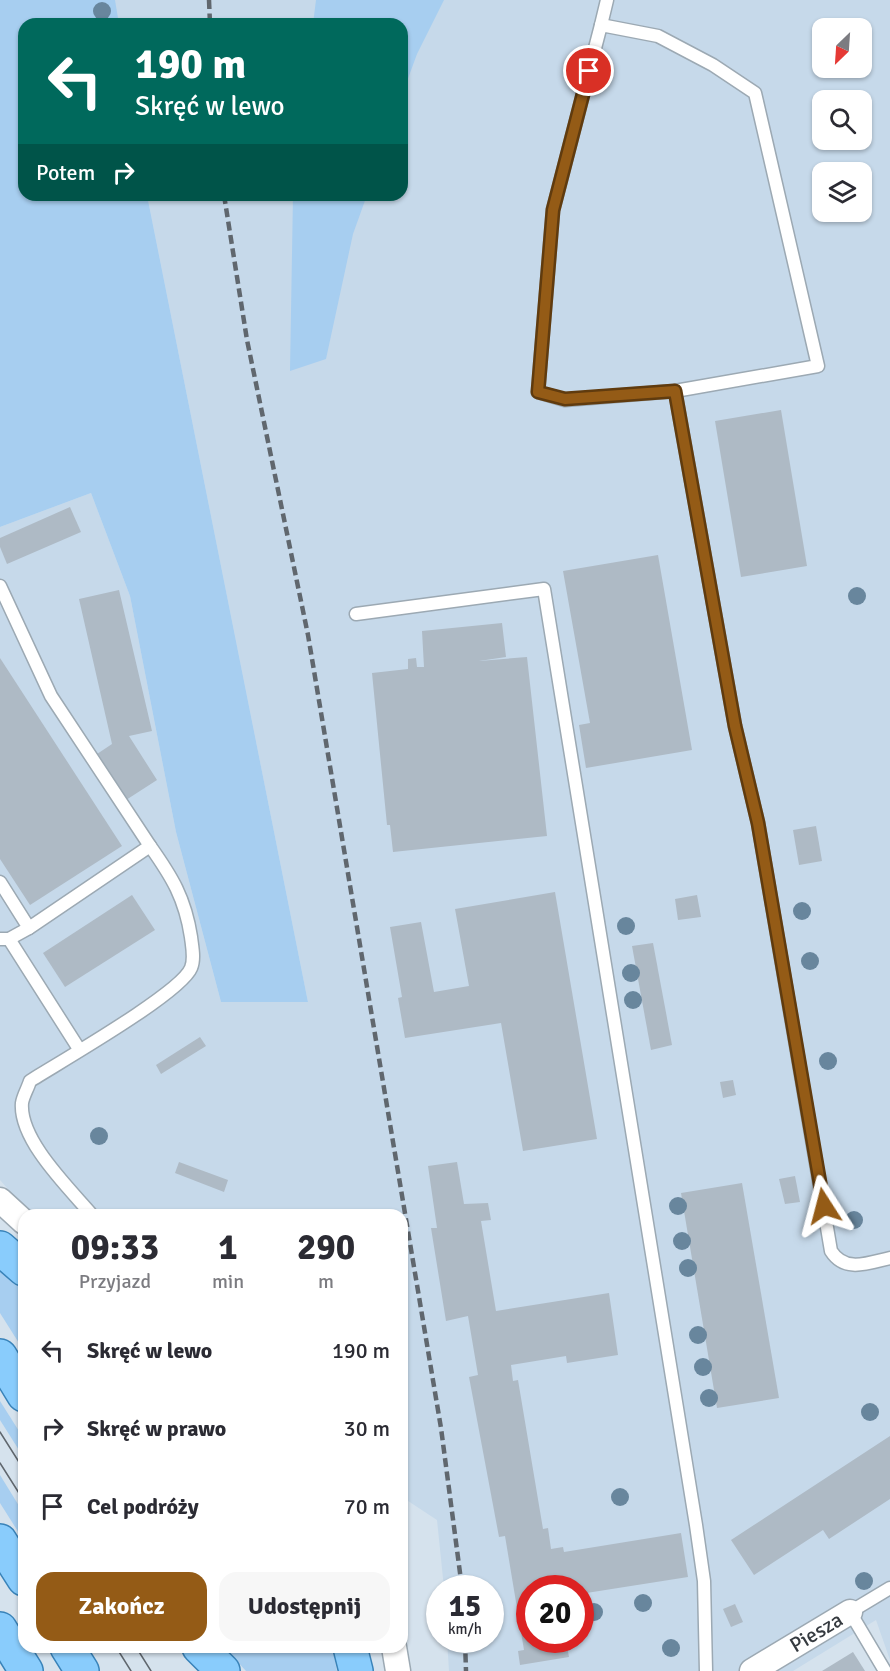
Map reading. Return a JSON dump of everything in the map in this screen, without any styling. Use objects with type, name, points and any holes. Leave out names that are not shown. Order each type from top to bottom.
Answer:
[{"type":"main road","points":[[0,1248],[18,1264]]},
{"type":"main road","points":[[0,1356],[18,1385]]},
{"type":"main road","points":[[0,1541],[18,1570]]},
{"type":"main road","points":[[0,1629],[26,1671]]},
{"type":"main road","points":[[71,1653],[82,1671]]},
{"type":"main road","points":[[187,1653],[198,1671]]},
{"type":"main road","points":[[205,1653],[223,1671]]},
{"type":"main road","points":[[352,1653],[356,1671]]},
{"type":"street","points":[[0,1200],[18,1216]]},
{"type":"street","name":"Piesza","points":[[752,1671],[850,1612]]},
{"type":"street","points":[[395,1653],[398,1671]]},
{"type":"lane","points":[[601,25],[658,36],[713,66],[754,93],[818,366],[675,391],[565,399],[538,392],[553,210],[607,0]]},
{"type":"lane","points":[[675,391],[735,726],[758,823],[831,1251],[838,1261],[846,1264],[890,1258]]},
{"type":"lane","points":[[0,586],[51,696],[173,878],[187,909],[193,952],[192,968],[182,982],[158,1001],[30,1081],[22,1102],[24,1124],[33,1142],[87,1209]]},
{"type":"lane","points":[[356,614],[544,589],[564,726],[696,1525],[704,1581],[706,1671]]},
{"type":"lane","points":[[79,1049],[4,939],[29,928],[150,846]]},
{"type":"lane","points":[[0,882],[29,928]]},
{"type":"lane","points":[[885,1671],[850,1612],[890,1588]]},
{"type":"shaded area","points":[[0,0],[115,0],[118,18],[18,18],[18,201],[148,201],[308,1002],[221,1002],[176,832],[130,596],[91,493],[0,527]]},
{"type":"shaded area","points":[[108,0],[890,0],[890,1660],[876,1620],[793,1671],[449,1671],[448,1653],[504,1653],[504,1575],[443,1575],[437,1520],[408,1501],[408,1209],[30,1209],[0,1180],[0,527],[91,493],[130,596],[176,832],[221,1002],[308,1002],[148,201],[408,201],[408,18],[112,18]]},
{"type":"shaded area","points":[[316,0],[444,0],[417,54],[408,79],[408,18],[314,18]]},
{"type":"shaded area","points":[[293,201],[365,201],[353,234],[326,359],[290,371]]},
{"type":"shaded area","points":[[0,1265],[18,1281],[18,1342],[0,1313]]},
{"type":"shaded area","points":[[0,1401],[18,1430],[18,1448],[0,1420]]},
{"type":"shaded area","points":[[0,1475],[18,1504],[18,1532],[0,1503]]},
{"type":"shaded area","points":[[230,1653],[333,1653],[337,1671],[246,1671]]},
{"type":"building","points":[[781,410],[807,566],[741,577],[715,421]]},
{"type":"building","points":[[70,507],[81,532],[7,564],[0,547],[0,538]]},
{"type":"building","points":[[658,555],[692,750],[586,768],[579,725],[590,723],[563,571]]},
{"type":"building","points":[[119,590],[152,731],[129,736],[157,780],[126,800],[97,754],[112,744],[79,599]]},
{"type":"building","points":[[502,623],[506,657],[479,661],[527,657],[547,836],[393,852],[390,825],[387,825],[372,673],[408,669],[408,659],[416,658],[417,667],[424,667],[422,631]]},
{"type":"building","points":[[0,658],[122,846],[30,905],[0,859]]},
{"type":"building","points":[[816,826],[822,861],[799,865],[793,830]]},
{"type":"building","points":[[555,892],[597,1139],[523,1151],[501,1023],[405,1038],[398,998],[402,997],[390,927],[421,922],[434,992],[469,986],[455,909]]},
{"type":"building","points":[[132,895],[155,930],[65,987],[43,953]]},
{"type":"building","points":[[697,895],[701,917],[678,920],[675,899]]},
{"type":"building","points":[[653,943],[672,1045],[651,1050],[632,946]]},
{"type":"building","points":[[200,1037],[206,1046],[161,1074],[156,1065]]},
{"type":"building","points":[[733,1080],[736,1095],[723,1098],[720,1082]]},
{"type":"building","points":[[179,1162],[228,1180],[224,1192],[175,1173]]},
{"type":"building","points":[[457,1162],[464,1204],[488,1203],[491,1220],[481,1221],[496,1311],[609,1293],[618,1355],[567,1363],[566,1356],[511,1365],[513,1381],[518,1380],[543,1529],[548,1528],[551,1549],[563,1547],[564,1552],[681,1533],[688,1577],[594,1592],[594,1575],[516,1575],[516,1602],[505,1536],[499,1537],[469,1377],[478,1375],[468,1316],[446,1321],[431,1228],[437,1228],[428,1166]]},
{"type":"building","points":[[795,1176],[800,1202],[785,1204],[779,1179]]},
{"type":"building","points":[[742,1183],[779,1398],[717,1408],[681,1193]]},
{"type":"building","points":[[890,1436],[890,1499],[829,1539],[823,1530],[754,1575],[731,1540]]},
{"type":"building","points":[[735,1604],[743,1622],[731,1627],[723,1609]]},
{"type":"building","points":[[853,1652],[865,1671],[822,1671]]},
{"type":"building","points":[[518,1653],[568,1653],[569,1657],[520,1665]]},
{"type":"tram line","points":[[0,1432],[18,1460]]},
{"type":"tram line","points":[[0,1463],[18,1492]]},
{"type":"tram line","points":[[120,1653],[131,1671]]},
{"type":"tram line","points":[[140,1653],[151,1671]]},
{"type":"railway","points":[[209,0],[210,18]]},
{"type":"railway","points":[[225,201],[247,340],[308,635],[404,1209]]},
{"type":"railway","points":[[408,1231],[441,1428],[460,1575]]},
{"type":"railway","points":[[465,1653],[466,1671]]},
{"type":"route","points":[[589,71],[553,210],[538,392],[565,399],[675,391],[735,726],[758,823],[824,1206]]}]
